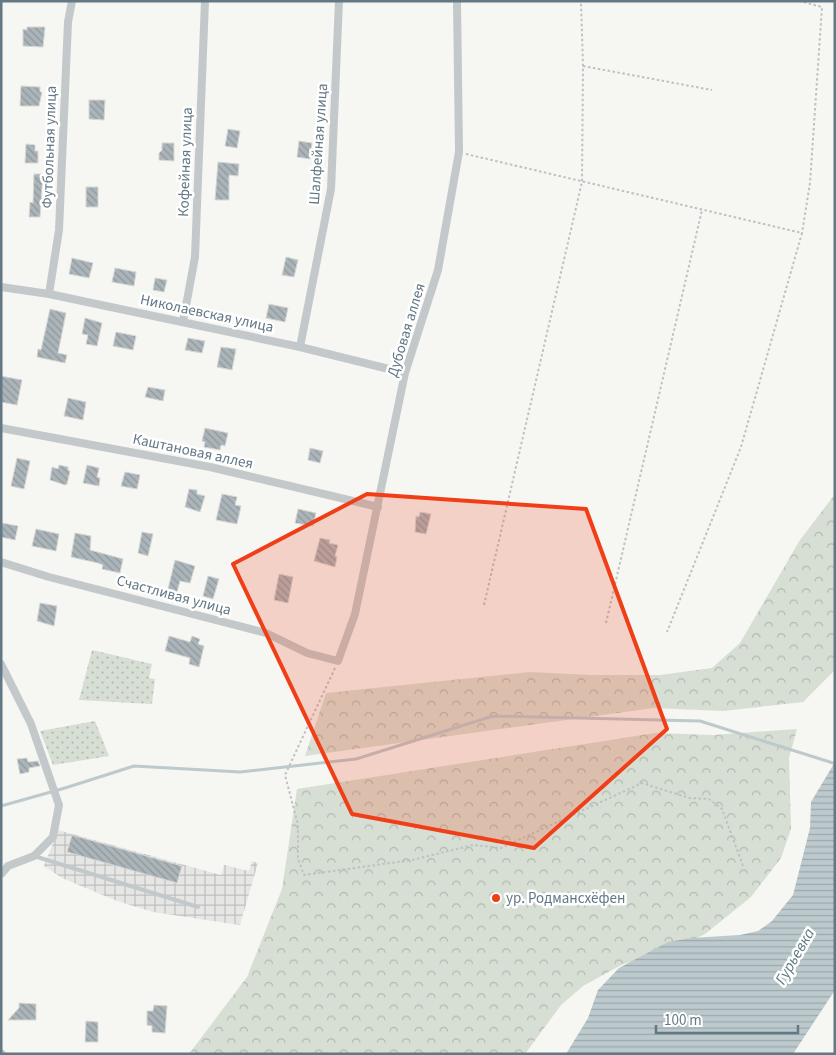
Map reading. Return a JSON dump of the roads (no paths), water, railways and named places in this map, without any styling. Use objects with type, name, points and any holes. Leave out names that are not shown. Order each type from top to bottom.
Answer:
[{"type":"street","name":"Футбольная улица","points":[[49,294],[59,230],[68,22],[72,1]]},
{"type":"street","name":"Кофейная улица","points":[[183,322],[195,257],[205,1]]},
{"type":"street","name":"Шалфейная улица","points":[[300,347],[332,189],[339,1]]},
{"type":"street","name":"Дубовая аллея","points":[[338,661],[355,614],[405,373],[438,270],[459,152],[458,1]]},
{"type":"street","name":"Николаевская улица","points":[[1,287],[49,294],[183,322],[300,347],[405,373]]},
{"type":"street","name":"Каштановая аллея","points":[[1,428],[210,467],[378,507]]},
{"type":"street","name":"Счастливая улица","points":[[1,562],[68,582],[266,633],[307,653],[338,661]]},
{"type":"street","points":[[1,664],[31,724],[59,805],[53,837],[34,856],[8,866],[1,874]]},
{"type":"lane","points":[[34,856],[198,907]]},
{"type":"water","name":"Гурьевка","points":[[835,762],[835,990],[793,1054],[566,1054],[588,1018],[598,990],[619,968],[668,942],[691,938],[740,935],[758,931],[772,921],[793,895],[810,828],[811,802]]},
{"type":"waterway","points":[[1,806],[134,766],[240,772],[356,759],[493,716],[700,721],[833,763]]},
{"type":"place","name":"ур. Родмансхёфен","points":[[496,898]]}]
